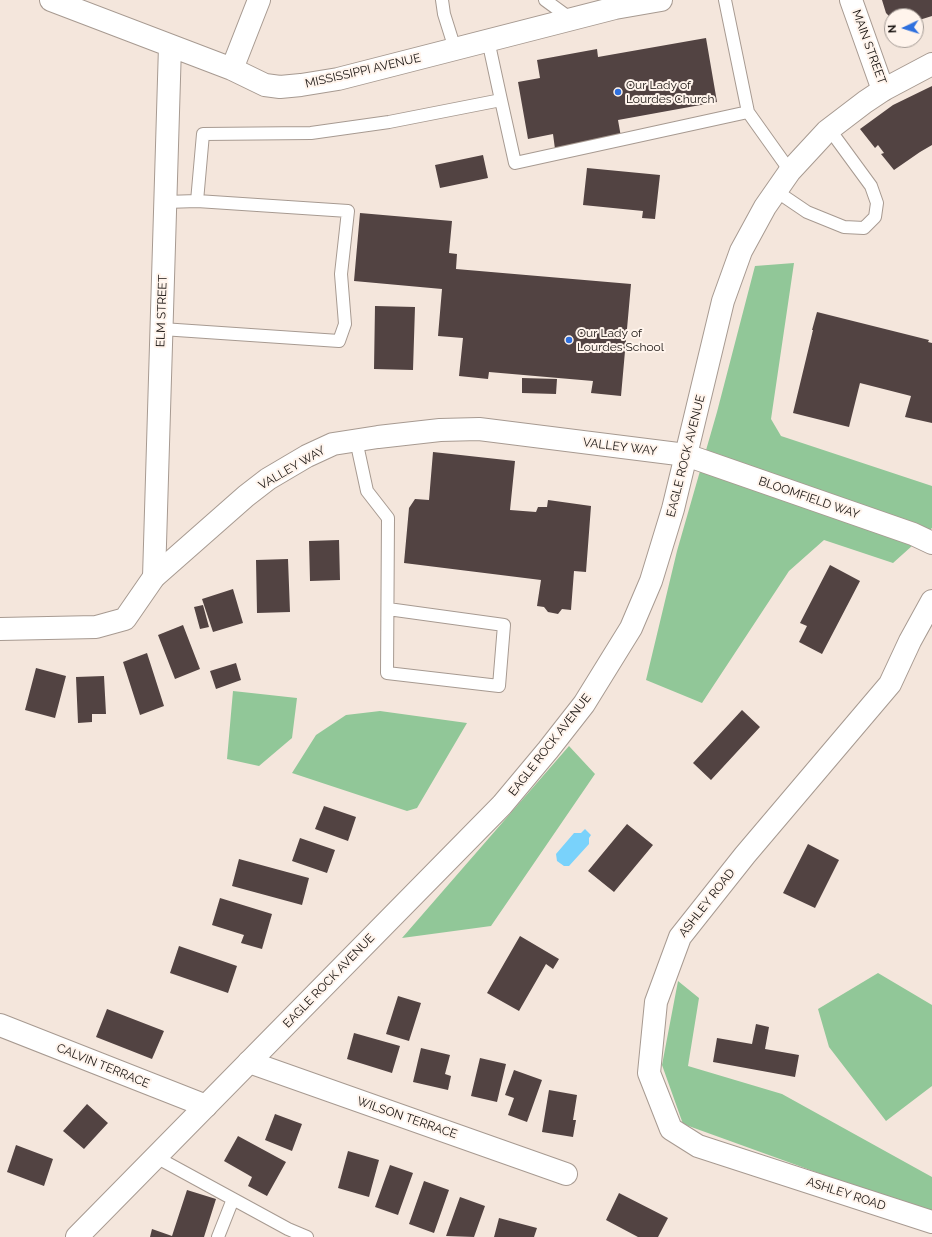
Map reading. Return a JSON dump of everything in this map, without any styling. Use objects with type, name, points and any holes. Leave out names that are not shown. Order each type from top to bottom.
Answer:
[{"type":"street","name":"MISSISSIPPI AVENUE","points":[[51,0],[232,69],[265,85],[280,87],[338,79],[571,19],[608,5],[661,0]]},
{"type":"street","points":[[232,69],[259,0]]},
{"type":"street","name":"MAIN STREET","points":[[851,0],[883,90],[932,64]]},
{"type":"street","name":"ELM STREET","points":[[154,577],[170,46]]},
{"type":"street","name":"EAGLE ROCK AVENUE","points":[[77,1237],[502,805],[584,704],[631,628],[651,581],[673,509],[723,301],[741,250],[765,207],[790,171],[830,130],[865,102],[883,90]]},
{"type":"street","name":"VALLEY WAY","points":[[0,629],[96,627],[125,619],[154,577],[246,496],[268,479],[307,456],[333,444],[440,430],[479,429],[686,455]]},
{"type":"street","name":"BLOOMFIELD WAY","points":[[686,455],[913,534],[932,543]]},
{"type":"street","name":"ASHLEY ROAD","points":[[932,601],[910,640],[890,684],[745,855],[680,937],[656,1002],[649,1074],[671,1129],[698,1146],[932,1222]]},
{"type":"street","name":"CALVIN TERRACE","points":[[0,1025],[206,1106]]},
{"type":"street","name":"WILSON TERRACE","points":[[249,1062],[566,1174]]},
{"type":"lane","points":[[442,0],[444,14],[455,49]]},
{"type":"lane","points":[[545,0],[571,19]]},
{"type":"lane","points":[[725,0],[748,112],[790,171]]},
{"type":"lane","points":[[488,40],[516,163],[748,112]]},
{"type":"lane","points":[[197,200],[203,134],[311,133],[389,122],[501,100]]},
{"type":"lane","points":[[776,191],[807,212],[844,227],[864,228],[875,217],[876,203],[871,186],[830,130]]},
{"type":"lane","points":[[162,330],[339,341],[345,324],[341,274],[348,210],[197,200],[166,202]]},
{"type":"lane","points":[[356,440],[367,491],[388,518],[387,673],[499,686],[504,625],[388,609]]},
{"type":"lane","points":[[156,1157],[233,1199],[286,1233],[308,1237]]},
{"type":"lane","points":[[218,1237],[233,1199]]},
{"type":"green space","points":[[794,263],[771,419],[781,436],[932,486],[932,528],[893,563],[824,540],[789,571],[702,703],[646,680],[677,551],[717,412],[755,266]]},
{"type":"green space","points":[[233,691],[297,698],[292,738],[259,766],[227,759]]},
{"type":"green space","points":[[380,711],[467,723],[417,808],[407,811],[292,773],[316,735],[346,715]]},
{"type":"green space","points":[[569,746],[595,774],[491,926],[402,938]]},
{"type":"green space","points":[[878,973],[932,1005],[932,1086],[886,1121],[829,1047],[818,1009]]},
{"type":"green space","points":[[678,981],[699,998],[688,1066],[782,1094],[932,1177],[932,1214],[683,1124],[662,1065]]},
{"type":"water","points":[[585,829],[591,835],[589,838],[589,844],[569,866],[564,866],[557,861],[556,854],[574,833],[581,833]]},
{"type":"building","points":[[882,0],[932,0],[932,16],[924,18],[924,8],[884,8]]},
{"type":"building","name":"Our Lady of Lourdes Church","points":[[706,38],[717,102],[618,120],[621,137],[555,149],[553,134],[528,139],[518,82],[540,78],[537,60],[597,49],[598,57]]},
{"type":"building","points":[[932,86],[932,145],[894,170],[881,154],[884,153],[878,145],[875,148],[860,129],[893,105]]},
{"type":"building","points":[[483,155],[488,178],[440,188],[435,165]]},
{"type":"building","points":[[587,168],[660,175],[655,219],[642,218],[643,211],[583,205]]},
{"type":"building","points":[[360,213],[452,221],[449,253],[457,254],[456,269],[631,284],[621,396],[591,393],[593,381],[489,372],[488,379],[459,376],[463,338],[438,336],[442,289],[354,281]]},
{"type":"building","points":[[375,306],[415,307],[413,370],[374,369]]},
{"type":"building","points":[[817,312],[929,340],[928,342],[932,343],[932,423],[905,417],[911,396],[860,383],[849,427],[793,413]]},
{"type":"building","points":[[522,378],[557,379],[556,394],[522,393]]},
{"type":"building","points":[[433,452],[515,461],[510,510],[536,512],[538,507],[547,507],[548,500],[591,506],[586,572],[574,571],[571,610],[562,609],[558,614],[548,612],[544,607],[537,606],[541,580],[404,563],[409,508],[415,499],[429,500]]},
{"type":"building","points":[[339,540],[340,580],[310,581],[309,541]]},
{"type":"building","points":[[288,559],[290,612],[257,613],[256,560]]},
{"type":"building","points":[[830,565],[860,581],[822,654],[799,642],[807,626],[800,623]]},
{"type":"building","points":[[233,589],[243,623],[213,632],[202,599]]},
{"type":"building","points":[[203,605],[209,627],[200,629],[194,607]]},
{"type":"building","points":[[183,625],[200,669],[175,679],[158,635]]},
{"type":"building","points":[[147,653],[164,706],[140,715],[123,662]]},
{"type":"building","points":[[236,663],[241,680],[216,689],[210,671]]},
{"type":"building","points":[[36,668],[66,676],[55,718],[25,710]]},
{"type":"building","points":[[104,676],[106,714],[92,714],[92,722],[78,723],[76,677]]},
{"type":"building","points":[[742,710],[760,727],[711,780],[693,763]]},
{"type":"building","points":[[324,806],[356,817],[348,841],[315,829]]},
{"type":"building","points":[[627,824],[653,845],[614,892],[588,871]]},
{"type":"building","points":[[300,838],[335,850],[327,873],[292,861]]},
{"type":"building","points":[[808,844],[839,860],[815,908],[783,893]]},
{"type":"building","points":[[239,859],[309,878],[302,905],[232,886]]},
{"type":"building","points":[[220,898],[272,914],[262,949],[241,943],[244,935],[212,925]]},
{"type":"building","points":[[520,936],[559,959],[553,969],[546,964],[519,1011],[487,993]]},
{"type":"building","points":[[179,946],[237,966],[228,993],[170,973]]},
{"type":"building","points":[[398,996],[421,1003],[409,1041],[386,1034]]},
{"type":"building","points":[[107,1009],[164,1031],[152,1059],[96,1037]]},
{"type":"building","points":[[756,1024],[769,1027],[765,1049],[799,1055],[795,1077],[713,1062],[717,1038],[752,1044]]},
{"type":"building","points":[[354,1033],[400,1046],[392,1073],[347,1059]]},
{"type":"building","points":[[421,1048],[450,1055],[445,1074],[451,1076],[448,1090],[413,1082]]},
{"type":"building","points":[[480,1058],[506,1064],[497,1102],[471,1096]]},
{"type":"building","points":[[514,1070],[542,1080],[527,1122],[508,1115],[514,1098],[505,1095]]},
{"type":"building","points":[[549,1090],[577,1095],[573,1120],[576,1120],[573,1137],[542,1132]]},
{"type":"building","points":[[87,1104],[108,1123],[84,1149],[63,1131]]},
{"type":"building","points":[[275,1114],[302,1124],[292,1151],[265,1140]]},
{"type":"building","points":[[238,1136],[286,1162],[267,1196],[248,1186],[252,1177],[224,1161]]},
{"type":"building","points":[[16,1145],[53,1159],[44,1186],[7,1172]]},
{"type":"building","points":[[348,1151],[379,1160],[369,1197],[338,1188]]},
{"type":"building","points":[[390,1165],[413,1173],[398,1215],[375,1207]]},
{"type":"building","points":[[424,1181],[449,1190],[434,1233],[409,1224]]},
{"type":"building","points":[[187,1190],[216,1199],[204,1237],[150,1237],[152,1229],[172,1236]]},
{"type":"building","points":[[619,1193],[668,1218],[658,1237],[638,1237],[606,1220]]},
{"type":"building","points":[[460,1197],[485,1206],[474,1237],[446,1236]]},
{"type":"building","points":[[499,1218],[537,1228],[534,1237],[494,1237]]},
{"type":"place","name":"Our Lady of Lourdes Church","points":[[618,92]]},
{"type":"place","name":"Our Lady of Lourdes School","points":[[569,340]]}]
